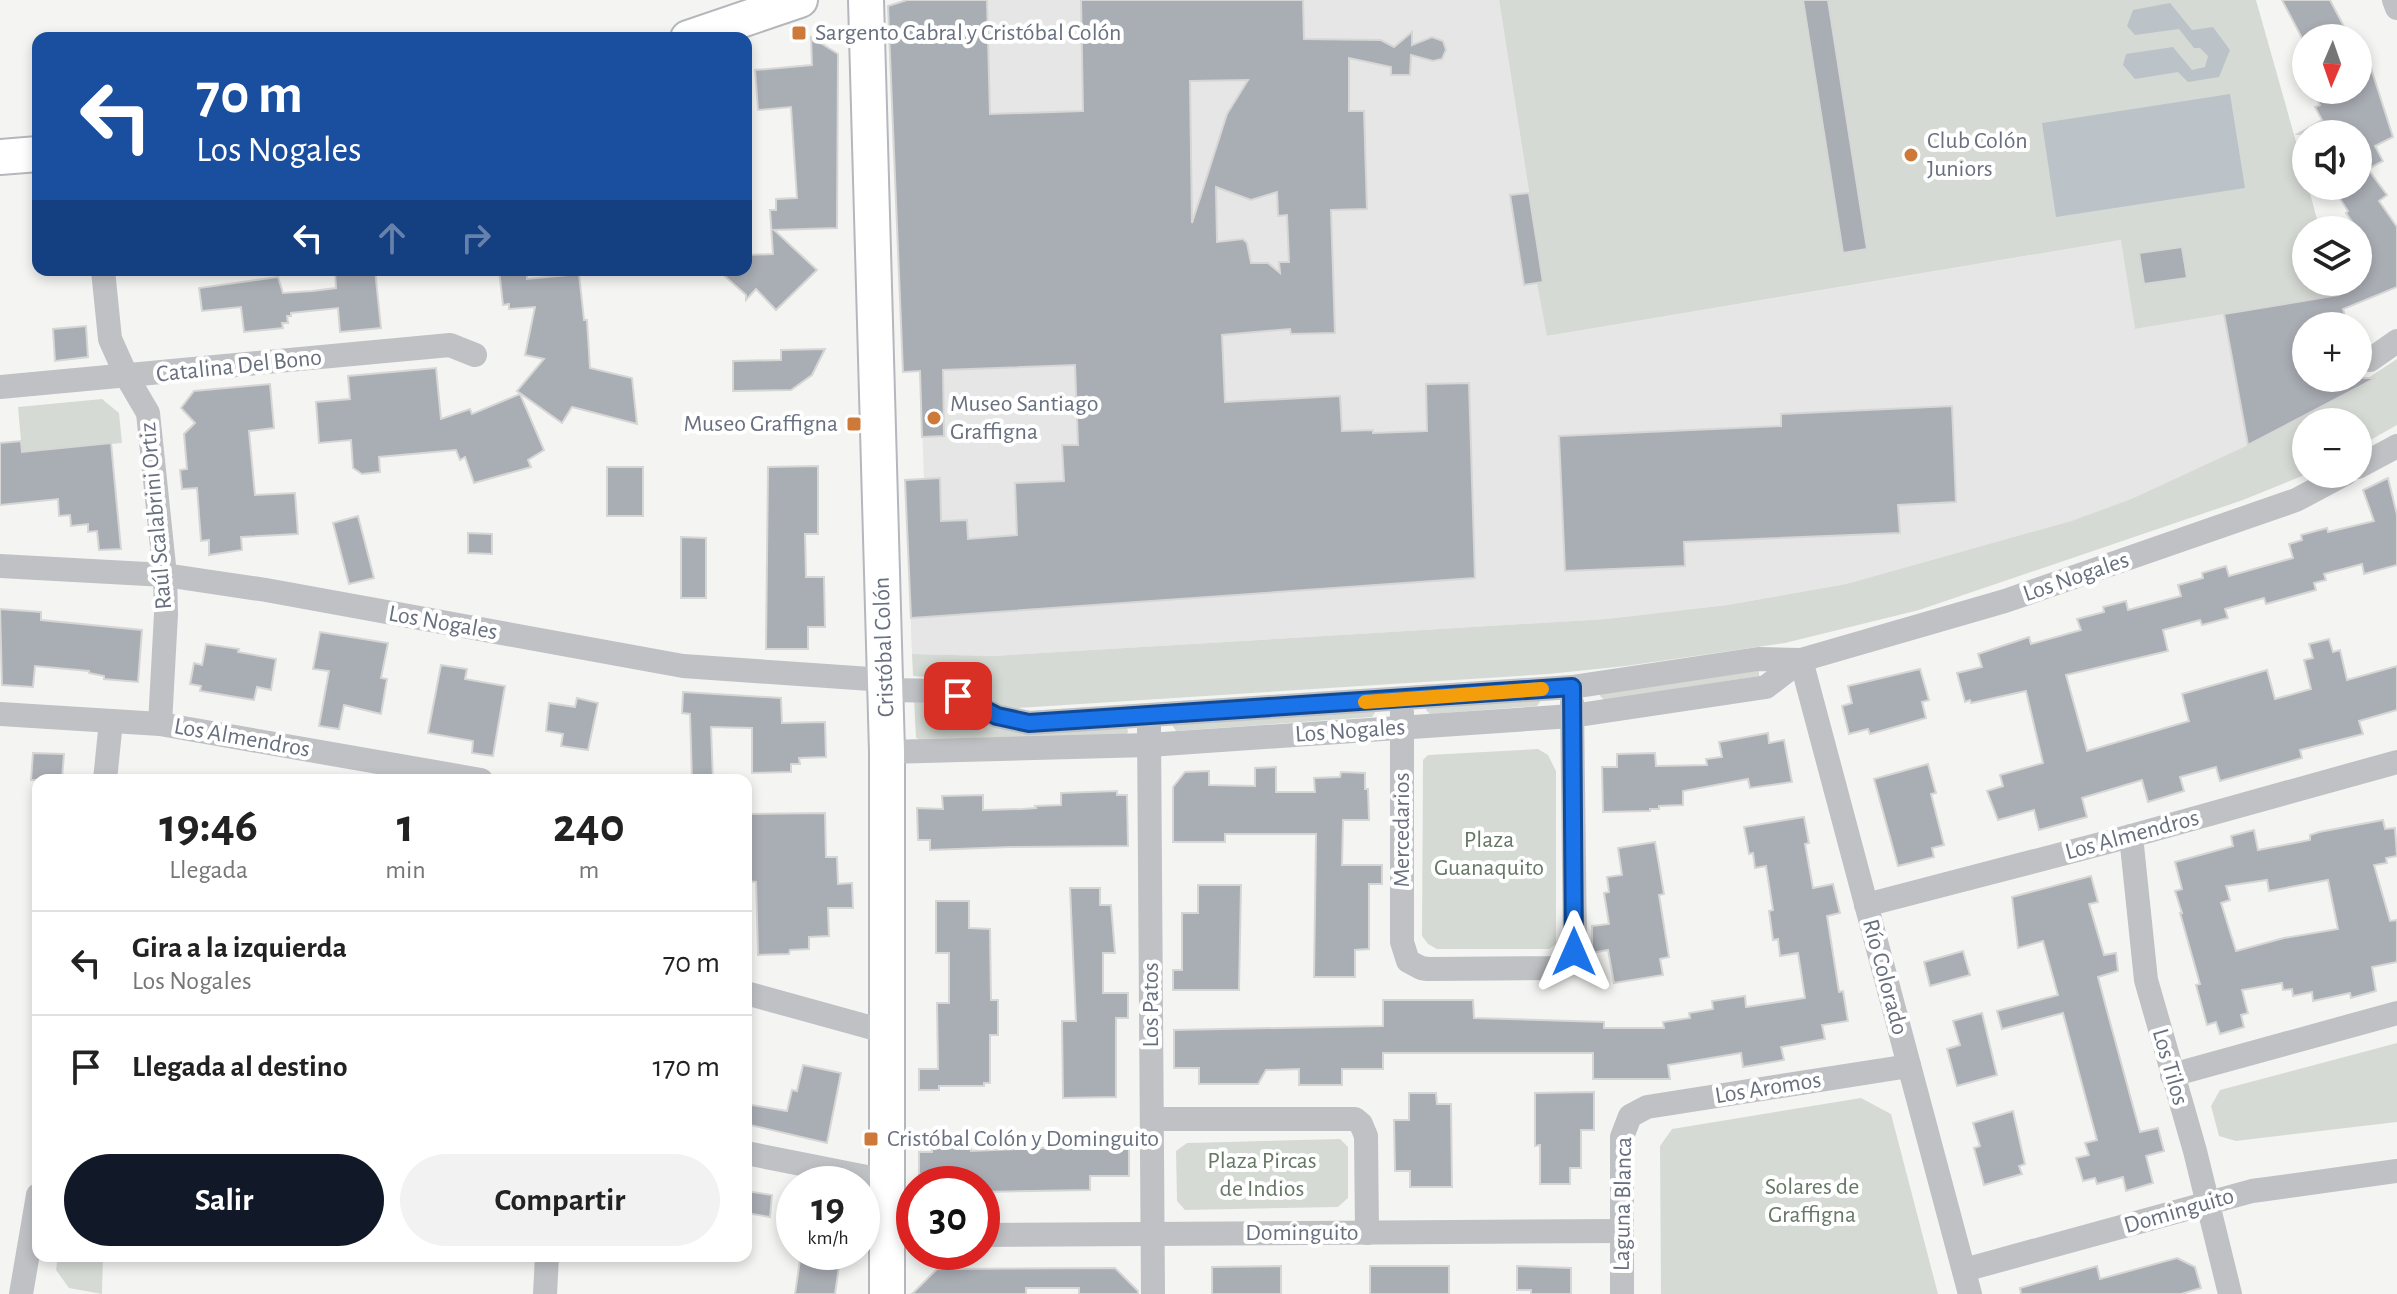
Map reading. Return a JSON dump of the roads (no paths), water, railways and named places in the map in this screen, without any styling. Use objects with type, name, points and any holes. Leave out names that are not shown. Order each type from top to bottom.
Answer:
[{"type":"street","points":[[706,32],[800,0]]},
{"type":"street","name":"Cristóbal Colón","points":[[866,0],[887,752],[887,1181],[896,1216]]},
{"type":"street","points":[[2394,0],[2397,8]]},
{"type":"street","points":[[0,157],[32,154]]},
{"type":"street","name":"Raúl Scalabrini Ortiz","points":[[104,276],[110,339],[148,413],[165,575],[160,724]]},
{"type":"street","points":[[2372,359],[2397,341]]},
{"type":"street","name":"Catalina Del Bono","points":[[0,387],[450,345],[475,355]]},
{"type":"street","points":[[2372,459],[2397,446]]},
{"type":"street","name":"Los Nogales","points":[[0,566],[165,575],[266,590],[683,666],[947,691],[997,716],[1029,723],[1572,687],[1758,659],[1801,660],[2005,601],[2296,500],[2319,488]]},
{"type":"street","name":"Los Nogales","points":[[887,752],[1149,745],[1572,716],[1766,687],[1801,660]]},
{"type":"street","name":"Río Colorado","points":[[1801,660],[1970,1294]]},
{"type":"street","points":[[1572,687],[1572,716]]},
{"type":"street","name":"Mercedarios","points":[[1402,699],[1402,942],[1408,961],[1428,969],[1553,968],[1569,963],[1575,946],[1572,716]]},
{"type":"street","name":"Los Almendros","points":[[0,714],[160,724],[447,774]]},
{"type":"street","name":"Los Patos","points":[[1149,715],[1153,1294]]},
{"type":"street","points":[[106,774],[111,721]]},
{"type":"street","name":"Los Almendros","points":[[1866,905],[2397,762]]},
{"type":"street","name":"Los Tilos","points":[[2131,836],[2146,980],[2195,1151],[2230,1294]]},
{"type":"street","points":[[752,995],[887,1032]]},
{"type":"street","points":[[2172,1075],[2397,1013]]},
{"type":"street","name":"Los Aromos","points":[[1630,1116],[1647,1107],[1909,1066]]},
{"type":"street","name":"Laguna Blanca","points":[[1622,1294],[1622,1137],[1630,1116]]},
{"type":"street","points":[[1152,1119],[1355,1119],[1366,1136],[1367,1233]]},
{"type":"street","points":[[752,1154],[887,1181]]},
{"type":"street","name":"Dominguito","points":[[1964,1270],[2252,1191],[2397,1171]]},
{"type":"street","points":[[21,1294],[32,1230]]},
{"type":"street","name":"Dominguito","points":[[1000,1235],[1622,1231]]},
{"type":"street","name":"Cristóbal Colón","points":[[887,1294],[896,1257]]},
{"type":"street","points":[[545,1294],[547,1262]]},
{"type":"place","name":"Sargento Cabral y Cristóbal Colón","points":[[799,33]]},
{"type":"place","name":"Club Colón Juniors","points":[[1911,155]]},
{"type":"place","name":"Museo Santiago Graffigna","points":[[934,418]]},
{"type":"place","name":"Museo Graffigna","points":[[854,424]]},
{"type":"place","name":"Cristóbal Colón y Dominguito","points":[[871,1139]]},
{"type":"park label","name":"Plaza Guanaquito","points":[[1489,854]]},
{"type":"park label","name":"Plaza Pircas de Indios","points":[[1262,1175]]},
{"type":"park label","name":"Solares de Graffigna","points":[[1812,1201]]}]
